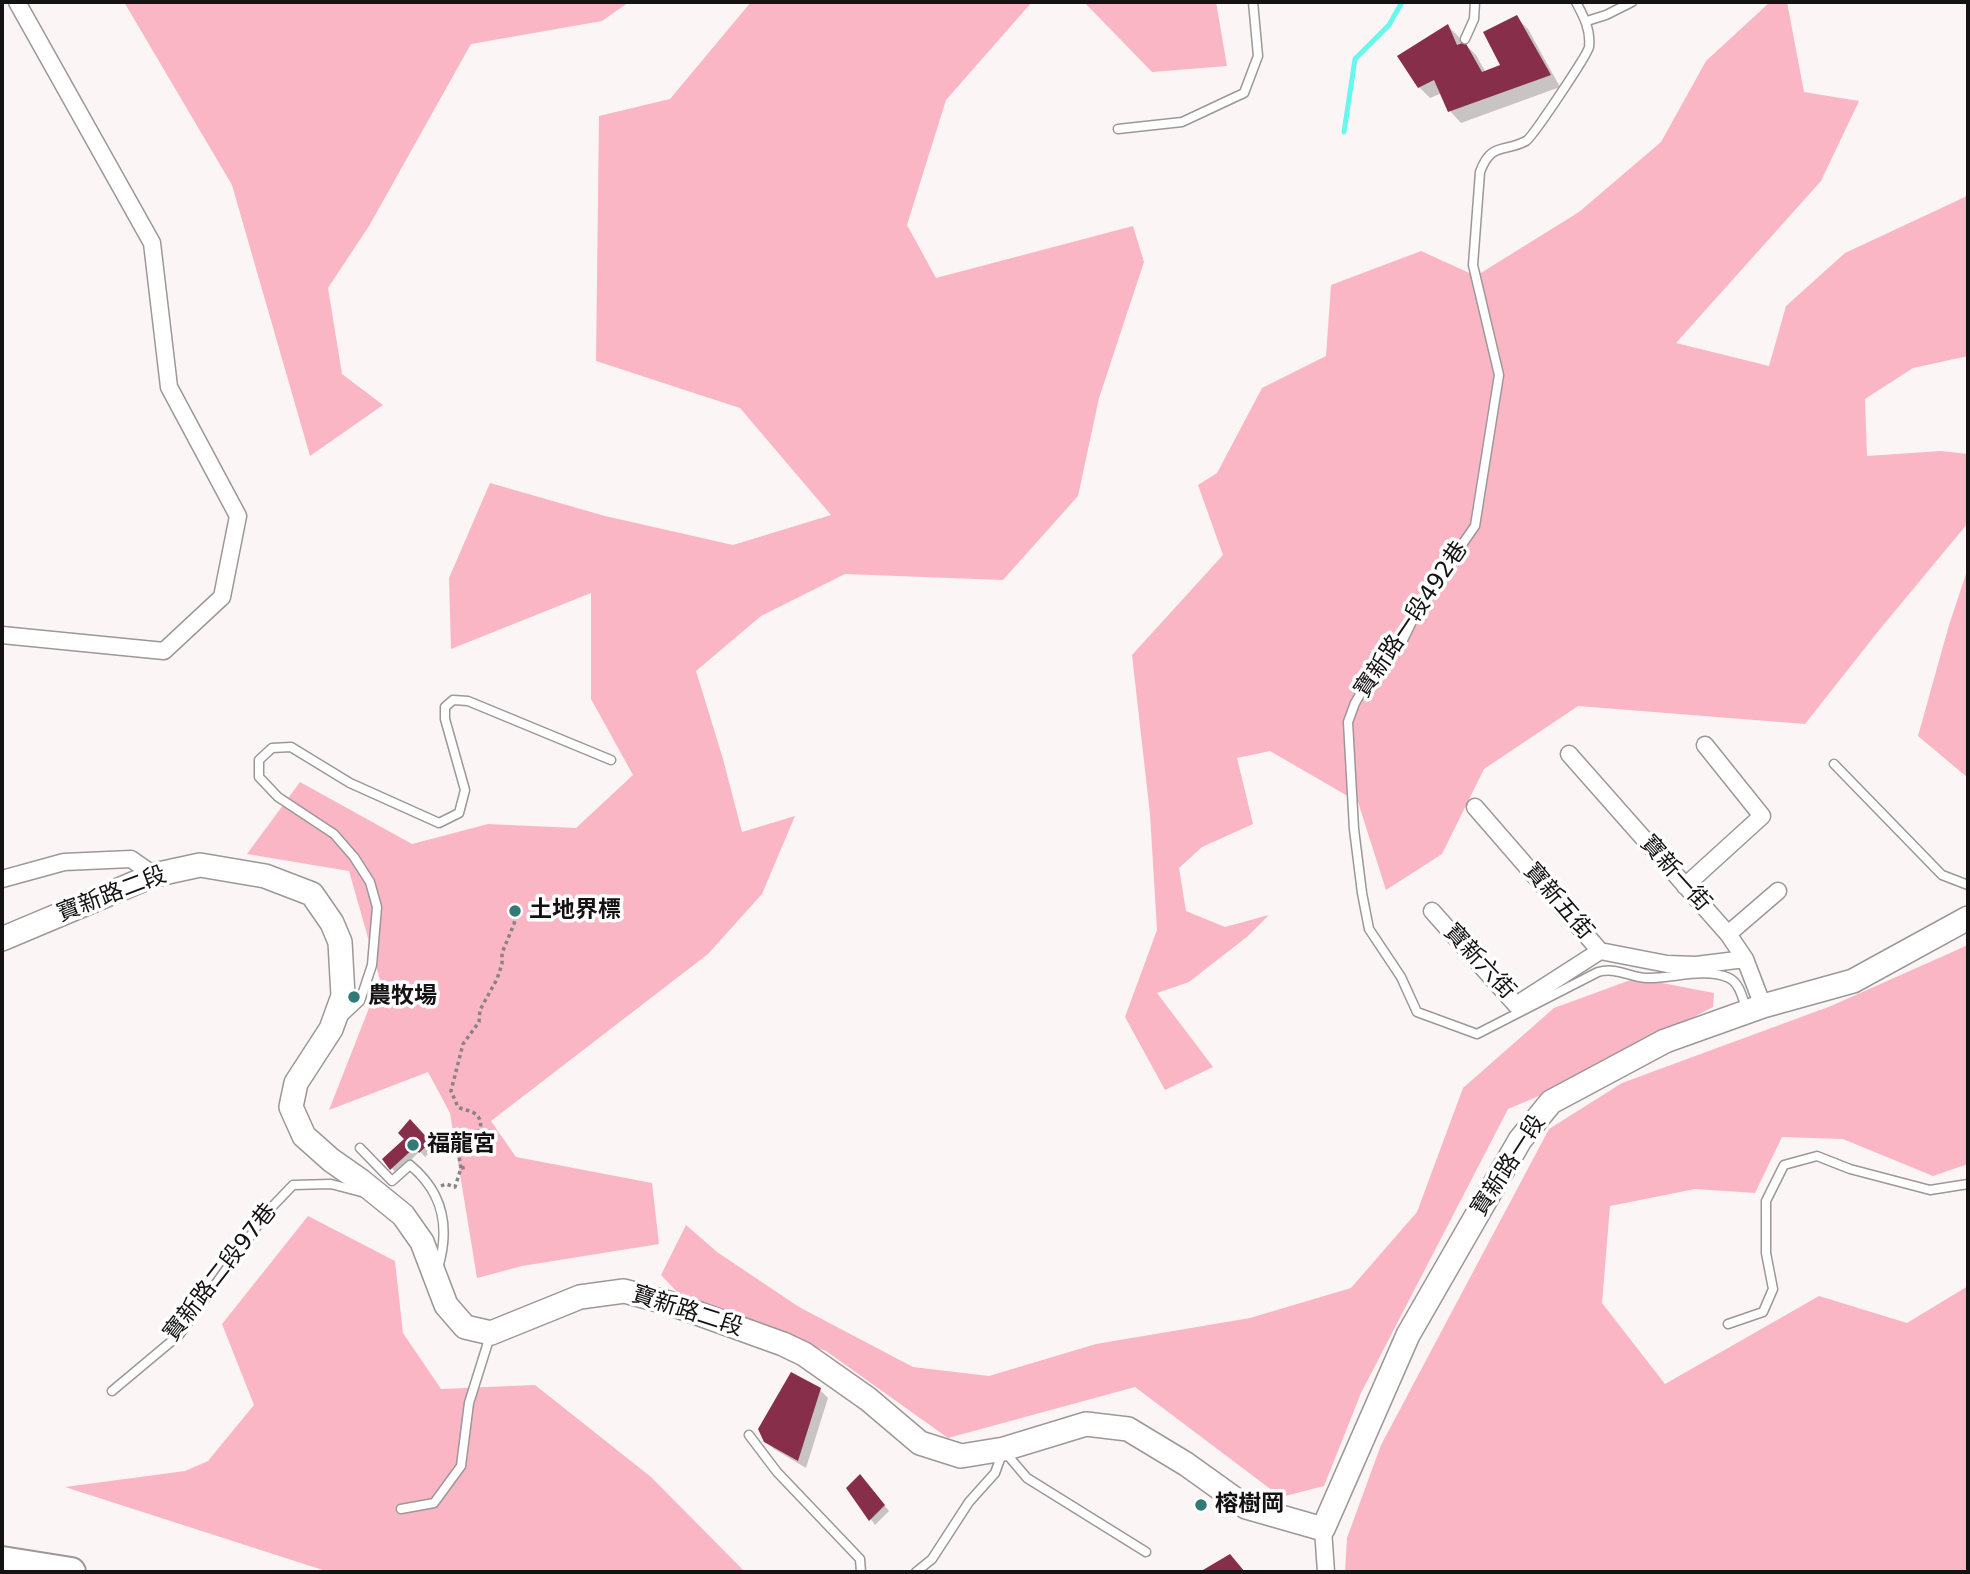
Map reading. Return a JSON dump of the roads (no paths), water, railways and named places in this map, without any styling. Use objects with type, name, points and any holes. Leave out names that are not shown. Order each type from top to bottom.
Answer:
[{"type":"highway","points":[[2,1561],[71,1572]]},
{"type":"street","points":[[2,635],[164,651],[222,597],[238,516],[169,387],[152,243],[17,2]]},
{"type":"street","points":[[1685,886],[1762,816],[1705,745]]},
{"type":"street","name":"寶新一街","points":[[1569,754],[1728,934],[1745,959],[1755,1009]]},
{"type":"street","name":"寶新五街","points":[[1475,807],[1600,951],[1667,964],[1696,965],[1745,959]]},
{"type":"street","points":[[2,879],[64,862],[131,859],[154,875]]},
{"type":"street","name":"寶新路二段","points":[[2,939],[154,875],[200,865],[265,876],[312,894],[340,942],[343,996],[331,1029],[296,1083],[290,1107],[304,1136],[403,1216],[422,1242],[446,1305],[465,1327],[491,1333],[580,1297],[624,1291],[668,1303],[804,1354],[868,1399],[920,1443],[961,1456],[1004,1449],[1086,1424],[1128,1429],[1186,1464],[1245,1507],[1323,1529]]},
{"type":"street","points":[[1728,934],[1778,891]]},
{"type":"street","name":"寶新六街","points":[[1432,911],[1516,1005],[1600,951]]},
{"type":"street","name":"寶新路一段","points":[[1323,1529],[1408,1335],[1520,1140],[1551,1102],[1665,1041],[1755,1009],[1853,981],[1968,918]]},
{"type":"street","points":[[1323,1529],[1326,1572]]},
{"type":"lane","points":[[1118,129],[1182,122],[1244,93],[1258,56],[1253,2]]},
{"type":"lane","points":[[1465,39],[1474,19],[1475,2]]},
{"type":"lane","points":[[1576,2],[1587,21],[1632,2]]},
{"type":"lane","name":"寶新路一段492巷","points":[[1587,21],[1588,51],[1528,140],[1500,148],[1485,157],[1480,172],[1473,265],[1499,375],[1496,403],[1475,526],[1421,603],[1402,642],[1355,703],[1348,722],[1354,829],[1362,893],[1369,929],[1401,978],[1418,1012],[1477,1034],[1608,969],[1645,978],[1706,974],[1730,978],[1755,1009]]},
{"type":"lane","points":[[331,1029],[360,1001],[372,965],[377,907],[370,883],[354,857],[334,834],[278,797],[259,777],[259,760],[272,748],[291,747],[350,783],[439,823],[459,813],[465,790],[445,719],[445,707],[453,700],[468,701],[611,760]]},
{"type":"lane","points":[[1834,764],[1942,875],[1968,885]]},
{"type":"lane","points":[[360,1148],[393,1181],[410,1164],[429,1184],[446,1222],[444,1247],[436,1275]]},
{"type":"lane","points":[[1728,1324],[1763,1312],[1773,1289],[1766,1253],[1766,1201],[1784,1166],[1817,1156],[1850,1169],[1930,1190],[1968,1184]]},
{"type":"lane","name":"寶新路二段97巷","points":[[112,1391],[179,1335],[268,1211],[293,1185],[331,1184],[381,1198]]},
{"type":"lane","points":[[401,1509],[434,1503],[461,1466],[468,1403],[491,1333]]},
{"type":"lane","points":[[749,1435],[777,1472],[860,1559],[861,1572]]},
{"type":"lane","points":[[1004,1449],[1027,1478],[1146,1552]]},
{"type":"lane","points":[[916,1572],[932,1559],[969,1502],[995,1473],[1004,1449]]},
{"type":"waterway","points":[[1344,132],[1355,59],[1389,25],[1402,2]]},
{"type":"place","name":"土地界標","points":[[515,911]]},
{"type":"place","name":"農牧場","points":[[354,997]]},
{"type":"place","name":"福龍宮","points":[[413,1145]]},
{"type":"place","name":"榕樹岡","points":[[1201,1505]]}]
